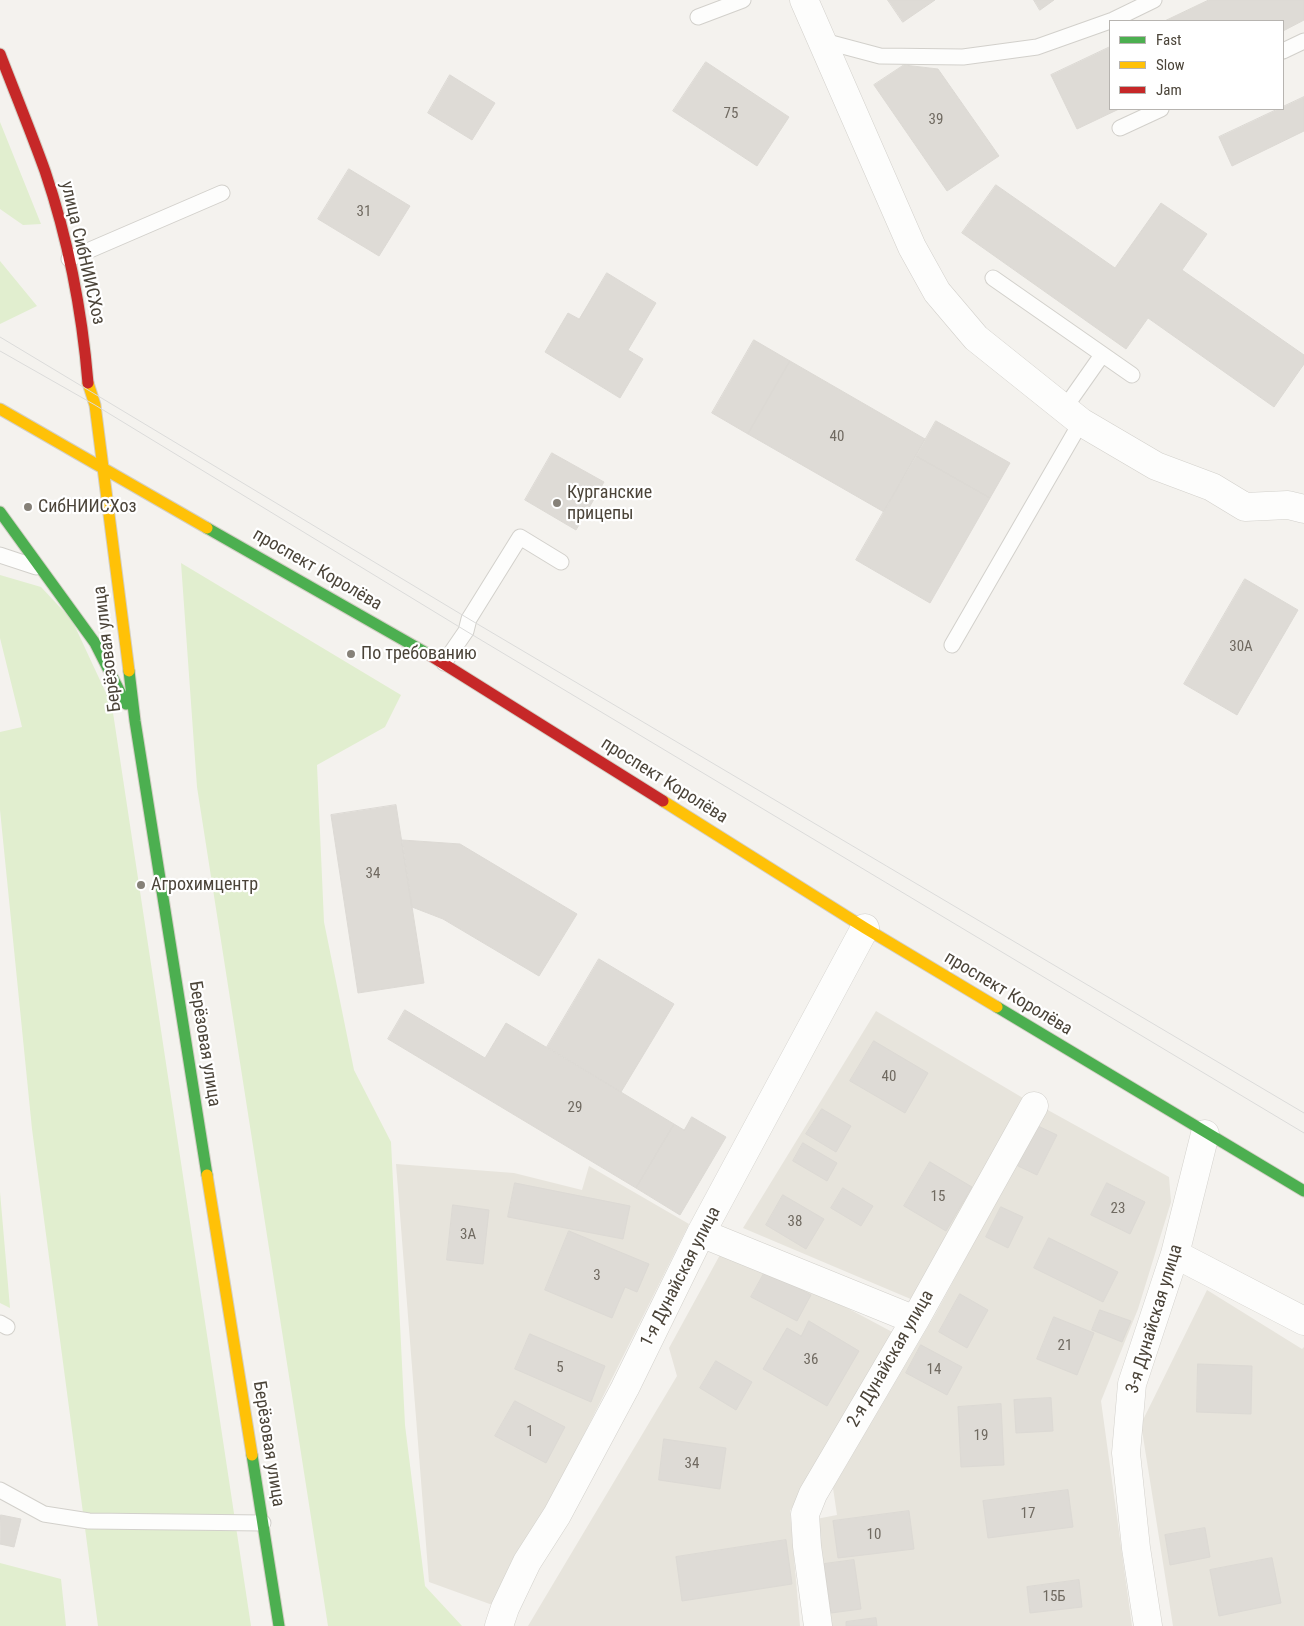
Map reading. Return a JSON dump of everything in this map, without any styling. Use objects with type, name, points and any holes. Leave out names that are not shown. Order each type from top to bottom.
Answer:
[{"type":"main road","name":"улица СибНИИСХоз","points":[[0,54],[45,172],[69,259],[84,333],[88,388],[94,405],[102,467]]},
{"type":"main road","name":"проспект Королёва","points":[[0,409],[444,663],[865,928],[1205,1134],[1304,1191]]},
{"type":"main road","name":"Берёзовая улица","points":[[102,467],[111,517],[134,721],[279,1626]]},
{"type":"main road","points":[[0,512],[95,644],[134,721]]},
{"type":"street","points":[[804,0],[912,247],[937,292],[976,338],[1073,416],[1156,466],[1212,487],[1245,507],[1288,505],[1304,509]]},
{"type":"street","name":"1-я Дунайская улица","points":[[498,1626],[527,1562],[557,1515],[626,1388],[702,1233],[865,928]]},
{"type":"street","name":"2-я Дунайская улица","points":[[818,1626],[807,1546],[805,1514],[814,1494],[915,1320],[1034,1106]]},
{"type":"street","name":"3-я Дунайская улица","points":[[1148,1626],[1136,1548],[1126,1453],[1132,1384],[1175,1254],[1205,1134]]},
{"type":"street","points":[[702,1233],[915,1320]]},
{"type":"street","points":[[1175,1254],[1304,1321]]},
{"type":"lane","points":[[698,17],[743,0]]},
{"type":"lane","points":[[1114,20],[1154,0]]},
{"type":"lane","points":[[820,40],[880,56],[964,57],[1037,47],[1109,22]]},
{"type":"lane","points":[[1284,51],[1304,41]]},
{"type":"lane","points":[[1120,128],[1159,110]]},
{"type":"lane","points":[[69,259],[222,193]]},
{"type":"lane","points":[[993,278],[1132,375]]},
{"type":"lane","points":[[952,645],[1073,416],[1102,355]]},
{"type":"lane","points":[[444,663],[466,631],[469,619],[520,537],[561,562]]},
{"type":"lane","points":[[0,554],[41,569]]},
{"type":"lane","points":[[0,1490],[44,1514],[89,1521],[263,1523]]},
{"type":"shaded area","points":[[876,1011],[1023,1098],[913,1300],[743,1228]]},
{"type":"shaded area","points":[[1046,1109],[1169,1177],[1171,1202],[1138,1309],[1101,1401],[1132,1626],[831,1626],[816,1519],[837,1515],[833,1488],[936,1313]]},
{"type":"shaded area","points":[[396,1164],[514,1173],[582,1190],[589,1166],[689,1224],[498,1607],[429,1582]]},
{"type":"shaded area","points":[[721,1253],[776,1270],[896,1334],[790,1511],[800,1626],[528,1626],[677,1376],[669,1348]]},
{"type":"shaded area","points":[[1207,1290],[1302,1349],[1304,1347],[1304,1626],[1173,1626],[1141,1424]]},
{"type":"green space","points":[[0,122],[41,224],[23,225],[0,209]]},
{"type":"green space","points":[[0,261],[37,306],[0,324]]},
{"type":"green space","points":[[181,563],[401,695],[385,727],[317,765],[324,922],[354,1070],[391,1142],[405,1425],[425,1586],[462,1626],[328,1626],[197,787]]},
{"type":"green space","points":[[0,575],[41,587],[72,620],[112,706],[251,1626],[98,1626],[32,1129],[0,810],[0,732],[22,727],[0,638]]},
{"type":"green space","points":[[0,1192],[10,1308],[0,1303]]},
{"type":"green space","points":[[0,1563],[61,1579],[66,1626],[0,1626]]},
{"type":"building","points":[[888,0],[935,0],[903,22]]},
{"type":"building","points":[[1034,0],[1054,0],[1040,10]]},
{"type":"building","points":[[1209,0],[1304,0],[1304,20],[1284,30],[1284,20],[1167,20]]},
{"type":"building","points":[[1109,47],[1109,110],[1117,110],[1077,129],[1051,75]]},
{"type":"building","points":[[706,62],[789,117],[757,166],[673,111]]},
{"type":"building","points":[[904,65],[938,69],[999,156],[947,191],[874,85]]},
{"type":"building","points":[[450,75],[495,103],[472,140],[428,113]]},
{"type":"building","points":[[1304,97],[1304,131],[1232,166],[1219,137],[1276,110],[1284,110],[1284,106]]},
{"type":"building","points":[[349,169],[410,206],[379,256],[318,219]]},
{"type":"building","points":[[996,185],[1115,268],[1161,203],[1207,234],[1182,270],[1304,355],[1304,364],[1274,407],[1148,318],[1126,349],[962,233]]},
{"type":"building","points":[[607,273],[656,303],[628,350],[643,359],[620,398],[545,352],[568,313],[579,319]]},
{"type":"building","points":[[754,340],[790,361],[748,434],[712,413]]},
{"type":"building","points":[[790,361],[925,439],[884,512],[748,434]]},
{"type":"building","points":[[936,421],[1010,463],[990,498],[916,456]]},
{"type":"building","points":[[552,453],[604,482],[576,530],[525,500]]},
{"type":"building","points":[[916,456],[990,498],[930,603],[856,560]]},
{"type":"building","points":[[1245,579],[1298,610],[1237,715],[1184,684]]},
{"type":"building","points":[[396,805],[424,983],[358,993],[331,815]]},
{"type":"building","points":[[402,840],[460,844],[577,914],[539,976],[443,919],[412,907]]},
{"type":"building","points":[[599,959],[674,1004],[621,1092],[547,1047]]},
{"type":"building","points":[[405,1010],[485,1058],[506,1023],[674,1124],[636,1188],[388,1039]]},
{"type":"building","points":[[874,1041],[928,1073],[905,1113],[850,1081]]},
{"type":"building","points":[[822,1109],[851,1126],[836,1152],[806,1134]]},
{"type":"building","points":[[692,1117],[726,1137],[680,1215],[636,1188],[674,1124],[684,1130]]},
{"type":"building","points":[[1038,1126],[1057,1135],[1037,1175],[1018,1166]]},
{"type":"building","points":[[803,1143],[837,1163],[827,1181],[793,1161]]},
{"type":"building","points":[[930,1162],[972,1187],[946,1231],[904,1206]]},
{"type":"building","points":[[515,1183],[630,1206],[623,1239],[508,1217]]},
{"type":"building","points":[[1107,1183],[1145,1202],[1130,1234],[1091,1215]]},
{"type":"building","points":[[843,1188],[873,1206],[861,1226],[831,1208]]},
{"type":"building","points":[[783,1195],[824,1219],[806,1249],[766,1225]]},
{"type":"building","points":[[453,1205],[489,1210],[483,1264],[447,1260]]},
{"type":"building","points":[[1001,1207],[1023,1217],[1008,1248],[986,1237]]},
{"type":"building","points":[[569,1231],[649,1264],[637,1292],[625,1287],[612,1318],[545,1290]]},
{"type":"building","points":[[1049,1238],[1118,1272],[1103,1302],[1034,1268]]},
{"type":"building","points":[[766,1270],[811,1295],[797,1321],[751,1297]]},
{"type":"building","points":[[960,1294],[988,1310],[967,1348],[939,1332]]},
{"type":"building","points":[[1100,1310],[1131,1321],[1122,1342],[1092,1330]]},
{"type":"building","points":[[1054,1317],[1094,1333],[1077,1375],[1037,1359]]},
{"type":"building","points":[[809,1321],[859,1351],[827,1406],[763,1369],[787,1328],[801,1336]]},
{"type":"building","points":[[530,1334],[605,1366],[591,1402],[515,1369]]},
{"type":"building","points":[[921,1345],[962,1367],[947,1395],[906,1373]]},
{"type":"building","points":[[716,1361],[752,1382],[736,1410],[700,1388]]},
{"type":"building","points":[[1198,1364],[1252,1366],[1251,1414],[1197,1412]]},
{"type":"building","points":[[1051,1398],[1053,1431],[1016,1433],[1014,1400]]},
{"type":"building","points":[[515,1401],[565,1427],[546,1463],[495,1436]]},
{"type":"building","points":[[1001,1404],[1004,1465],[961,1467],[958,1407]]},
{"type":"building","points":[[664,1439],[726,1448],[720,1489],[659,1480]]},
{"type":"building","points":[[1068,1490],[1073,1527],[988,1538],[983,1501]]},
{"type":"building","points":[[909,1511],[914,1549],[838,1558],[833,1521]]},
{"type":"building","points":[[1,1515],[21,1519],[14,1547],[0,1544]]},
{"type":"building","points":[[1205,1528],[1210,1557],[1170,1565],[1165,1535]]},
{"type":"building","points":[[786,1540],[792,1584],[682,1601],[676,1557]]},
{"type":"building","points":[[1272,1558],[1281,1603],[1219,1616],[1210,1570]]},
{"type":"building","points":[[854,1560],[861,1609],[831,1613],[824,1564]]},
{"type":"building","points":[[1079,1580],[1082,1607],[1030,1613],[1027,1587]]},
{"type":"building","points":[[876,1618],[877,1626],[846,1626],[846,1622]]},
{"type":"tram line","points":[[0,337],[469,619],[1304,1113]]},
{"type":"tram line","points":[[0,351],[95,405],[466,631],[1304,1133]]},
{"type":"traffic: fast","points":[[0,512],[95,643],[126,704]]},
{"type":"traffic: fast","points":[[207,528],[428,654]]},
{"type":"traffic: fast","points":[[129,671],[135,721],[207,1175]]},
{"type":"traffic: fast","points":[[997,1007],[1304,1191]]},
{"type":"traffic: fast","points":[[252,1455],[279,1626]]},
{"type":"traffic: slow","points":[[88,383],[95,405],[129,671]]},
{"type":"traffic: slow","points":[[0,409],[207,528]]},
{"type":"traffic: slow","points":[[663,801],[865,928],[997,1007]]},
{"type":"traffic: slow","points":[[207,1175],[252,1455]]},
{"type":"traffic: jam","points":[[0,54],[45,171],[61,223],[78,302],[88,383]]},
{"type":"traffic: jam","points":[[428,654],[663,801]]},
{"type":"place","name":"Курганские прицепы","points":[[557,503]]},
{"type":"place","name":"СибНИИСХоз","points":[[28,507]]},
{"type":"place","name":"По требованию","points":[[351,654]]},
{"type":"place","name":"Агрохимцентр","points":[[141,885]]}]
